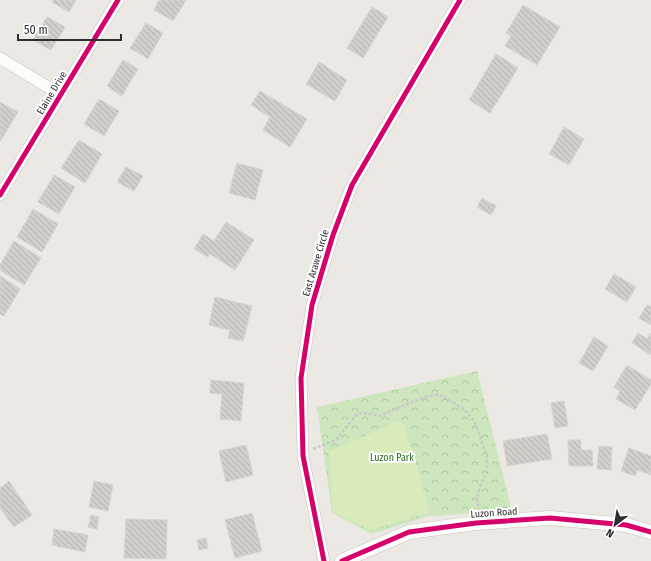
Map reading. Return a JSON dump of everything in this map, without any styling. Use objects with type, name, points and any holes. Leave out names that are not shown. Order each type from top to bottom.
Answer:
[{"type":"street","name":"Elaine Drive","points":[[0,195],[118,0]]},
{"type":"street","name":"East Arawe Circle","points":[[324,561],[303,450],[301,378],[312,305],[333,235],[352,185],[460,0]]},
{"type":"street","points":[[0,58],[61,95]]},
{"type":"street","name":"Luzon Road","points":[[342,561],[409,532],[482,522],[550,518],[626,525],[651,532]]},
{"type":"path","points":[[303,450],[316,449],[336,440],[357,414],[367,413],[380,416],[391,410],[436,395],[446,398],[464,409],[473,418],[477,426],[487,461],[485,474],[479,488],[477,502],[482,522]]},
{"type":"green space","name":"Luzon Park","points":[[477,371],[512,511],[429,516],[372,534],[332,513],[317,407]]},
{"type":"green space","points":[[398,421],[404,424],[430,512],[371,530],[333,512],[329,452]]},
{"type":"building","points":[[53,0],[76,0],[69,12],[52,2]]},
{"type":"building","points":[[159,0],[186,0],[173,21],[154,10]]},
{"type":"building","points":[[523,5],[560,27],[537,65],[505,46],[511,36],[506,33]]},
{"type":"building","points":[[372,7],[388,17],[363,58],[347,48]]},
{"type":"building","points":[[47,17],[65,27],[51,50],[33,40]]},
{"type":"building","points":[[146,23],[163,33],[148,59],[130,48]]},
{"type":"building","points":[[496,54],[518,68],[490,113],[469,100]]},
{"type":"building","points":[[123,60],[138,69],[122,96],[107,86]]},
{"type":"building","points":[[319,62],[347,80],[335,101],[306,84]]},
{"type":"building","points":[[260,91],[307,119],[290,147],[263,130],[270,117],[251,105]]},
{"type":"building","points":[[99,99],[119,111],[104,136],[84,124]]},
{"type":"building","points":[[0,102],[18,112],[0,142]]},
{"type":"building","points":[[564,127],[584,139],[569,165],[549,154]]},
{"type":"building","points":[[79,140],[102,154],[85,183],[61,168]]},
{"type":"building","points":[[237,163],[263,170],[255,200],[229,193]]},
{"type":"building","points":[[126,167],[143,176],[134,191],[117,182]]},
{"type":"building","points":[[54,175],[75,187],[59,214],[38,202]]},
{"type":"building","points":[[482,198],[496,206],[491,215],[477,207]]},
{"type":"building","points":[[33,209],[58,224],[42,252],[17,237]]},
{"type":"building","points":[[226,222],[254,240],[235,270],[210,254],[208,257],[194,249],[203,234],[214,241]]},
{"type":"building","points":[[14,241],[41,258],[24,285],[0,270],[0,265]]},
{"type":"building","points":[[614,274],[636,287],[627,302],[605,289]]},
{"type":"building","points":[[0,276],[20,289],[4,316],[0,314]]},
{"type":"building","points":[[215,297],[252,306],[243,341],[228,338],[230,330],[209,325]]},
{"type":"building","points":[[647,305],[651,307],[651,325],[639,318]]},
{"type":"building","points":[[638,333],[647,339],[651,333],[651,355],[632,343]]},
{"type":"building","points":[[594,337],[608,346],[593,371],[579,363]]},
{"type":"building","points":[[627,365],[651,380],[651,384],[635,410],[616,399],[620,391],[614,387]]},
{"type":"building","points":[[211,380],[244,383],[241,421],[220,419],[222,394],[210,393]]},
{"type":"building","points":[[564,401],[568,426],[555,428],[551,403]]},
{"type":"building","points":[[547,434],[552,459],[507,466],[503,441]]},
{"type":"building","points":[[568,440],[581,440],[581,450],[592,450],[593,466],[569,466]]},
{"type":"building","points":[[246,445],[253,475],[226,482],[219,451]]},
{"type":"building","points":[[599,446],[612,447],[611,470],[597,469]]},
{"type":"building","points":[[629,448],[651,456],[651,475],[637,470],[635,476],[621,471]]},
{"type":"building","points":[[9,481],[32,515],[14,527],[0,508],[0,488]]},
{"type":"building","points":[[94,481],[113,485],[108,511],[89,507]]},
{"type":"building","points":[[252,513],[262,551],[235,558],[225,520]]},
{"type":"building","points":[[91,515],[99,517],[97,529],[88,527]]},
{"type":"building","points":[[126,519],[167,520],[166,559],[124,558]]},
{"type":"building","points":[[54,529],[88,535],[85,552],[52,545]]},
{"type":"building","points":[[206,538],[208,548],[199,550],[197,540]]},
{"type":"cycle path","points":[[0,195],[118,0]]},
{"type":"cycle path","points":[[324,561],[303,456],[301,378],[312,305],[333,235],[352,185],[460,0]]},
{"type":"cycle path","points":[[342,561],[409,532],[476,523],[550,518],[626,525],[651,532]]}]
